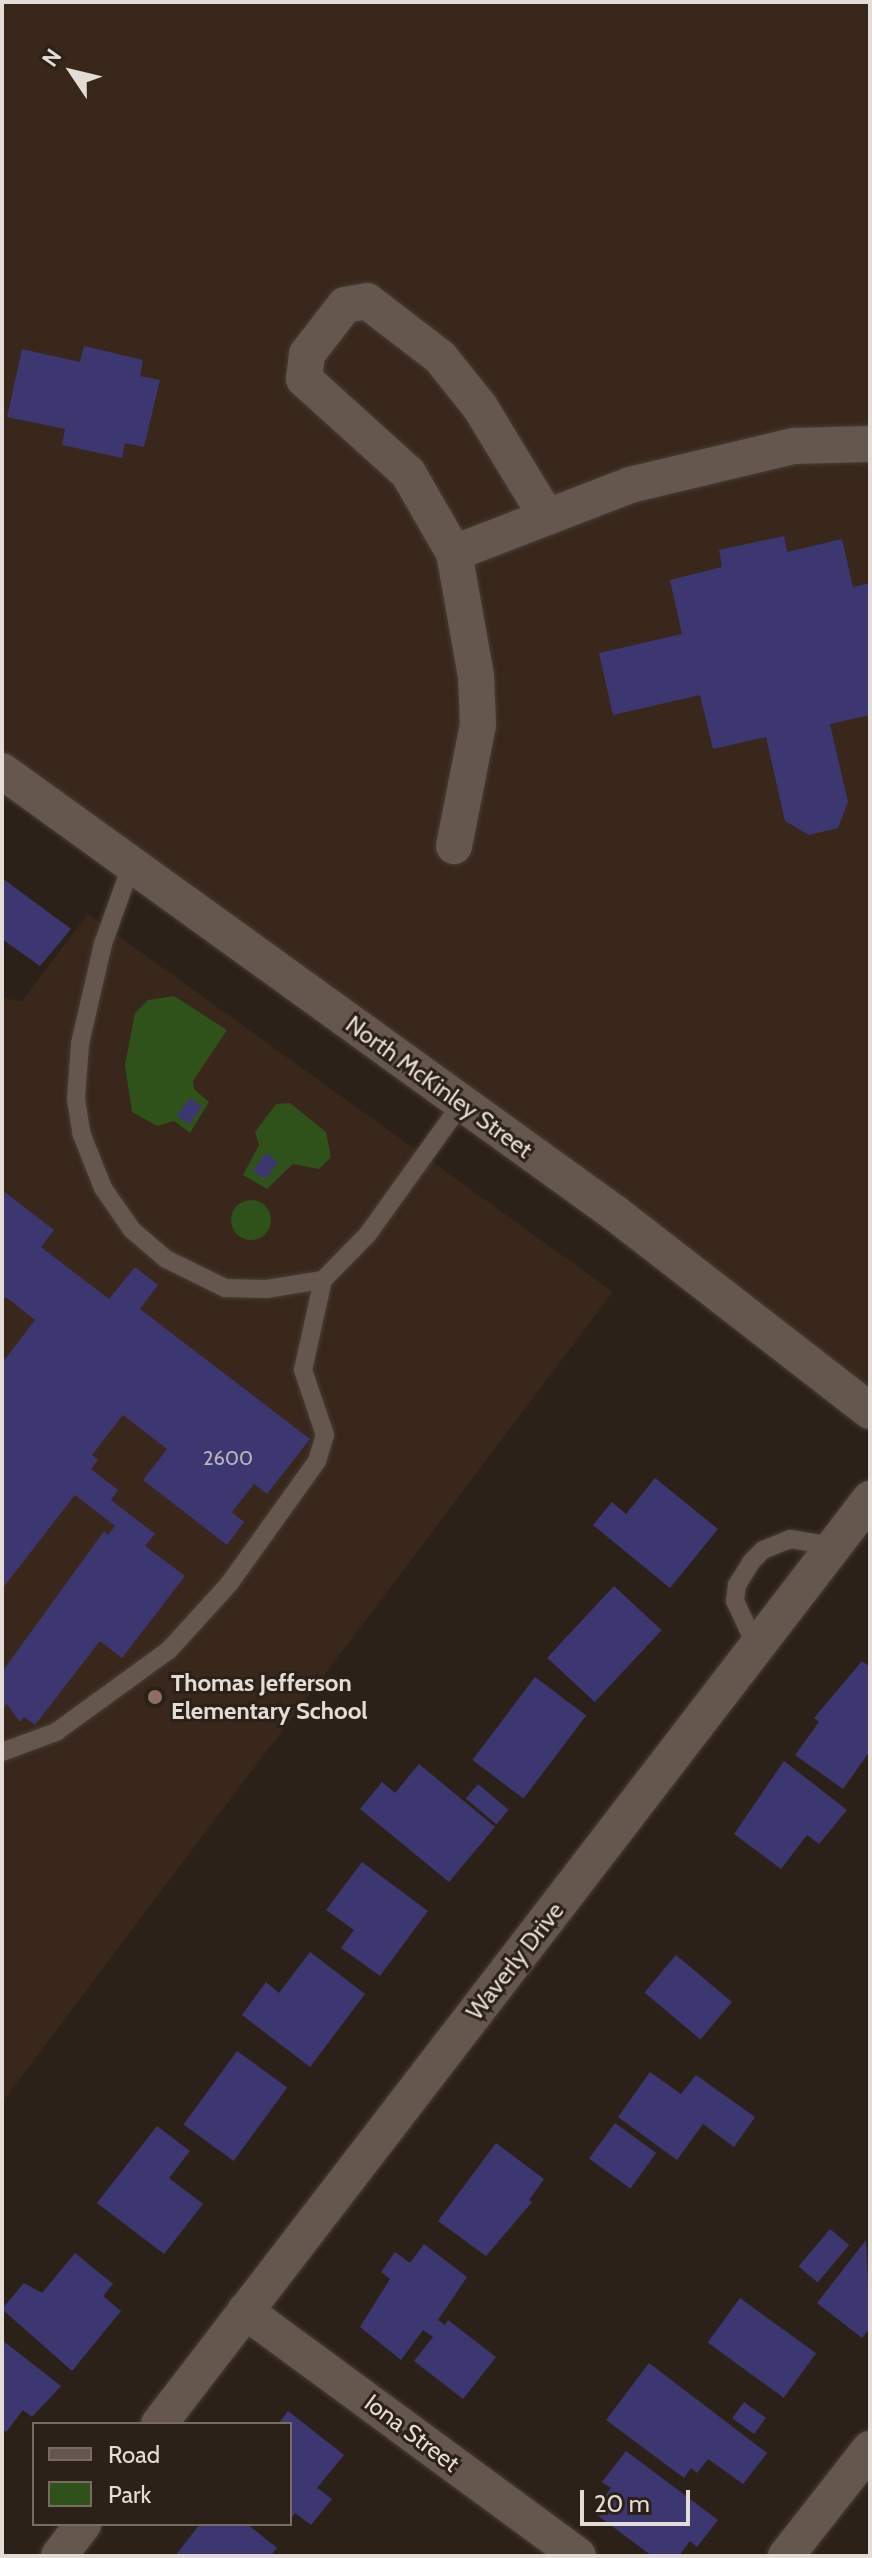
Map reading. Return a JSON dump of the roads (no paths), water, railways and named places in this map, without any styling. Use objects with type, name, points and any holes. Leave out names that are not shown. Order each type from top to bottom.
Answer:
[{"type":"street","points":[[454,846],[478,725],[476,676],[454,553],[408,473],[304,379],[307,354],[345,305],[367,301],[440,357],[480,407],[545,514]]},
{"type":"street","points":[[454,553],[597,494],[747,456],[822,443],[870,444]]},
{"type":"street","name":"North McKinley Street","points":[[2,771],[616,1214],[870,1411]]},
{"type":"street","name":"Waverly Drive","points":[[161,2422],[870,1499]]},
{"type":"street","name":"Iona Street","points":[[245,2311],[578,2556]]},
{"type":"street","points":[[786,2556],[870,2449]]},
{"type":"street","points":[[59,2556],[82,2526]]},
{"type":"lane","points":[[132,863],[103,944],[80,1044],[76,1099],[90,1161],[132,1230],[183,1270],[225,1288],[245,1290],[323,1280]]},
{"type":"lane","points":[[2,1752],[56,1732],[169,1650],[229,1584],[317,1461],[325,1435],[303,1370],[323,1280],[368,1234],[461,1104]]},
{"type":"lane","points":[[756,1646],[735,1601],[737,1585],[752,1561],[763,1550],[790,1539],[834,1546]]},
{"type":"place","name":"Thomas Jefferson Elementary School","points":[[155,1697]]}]
